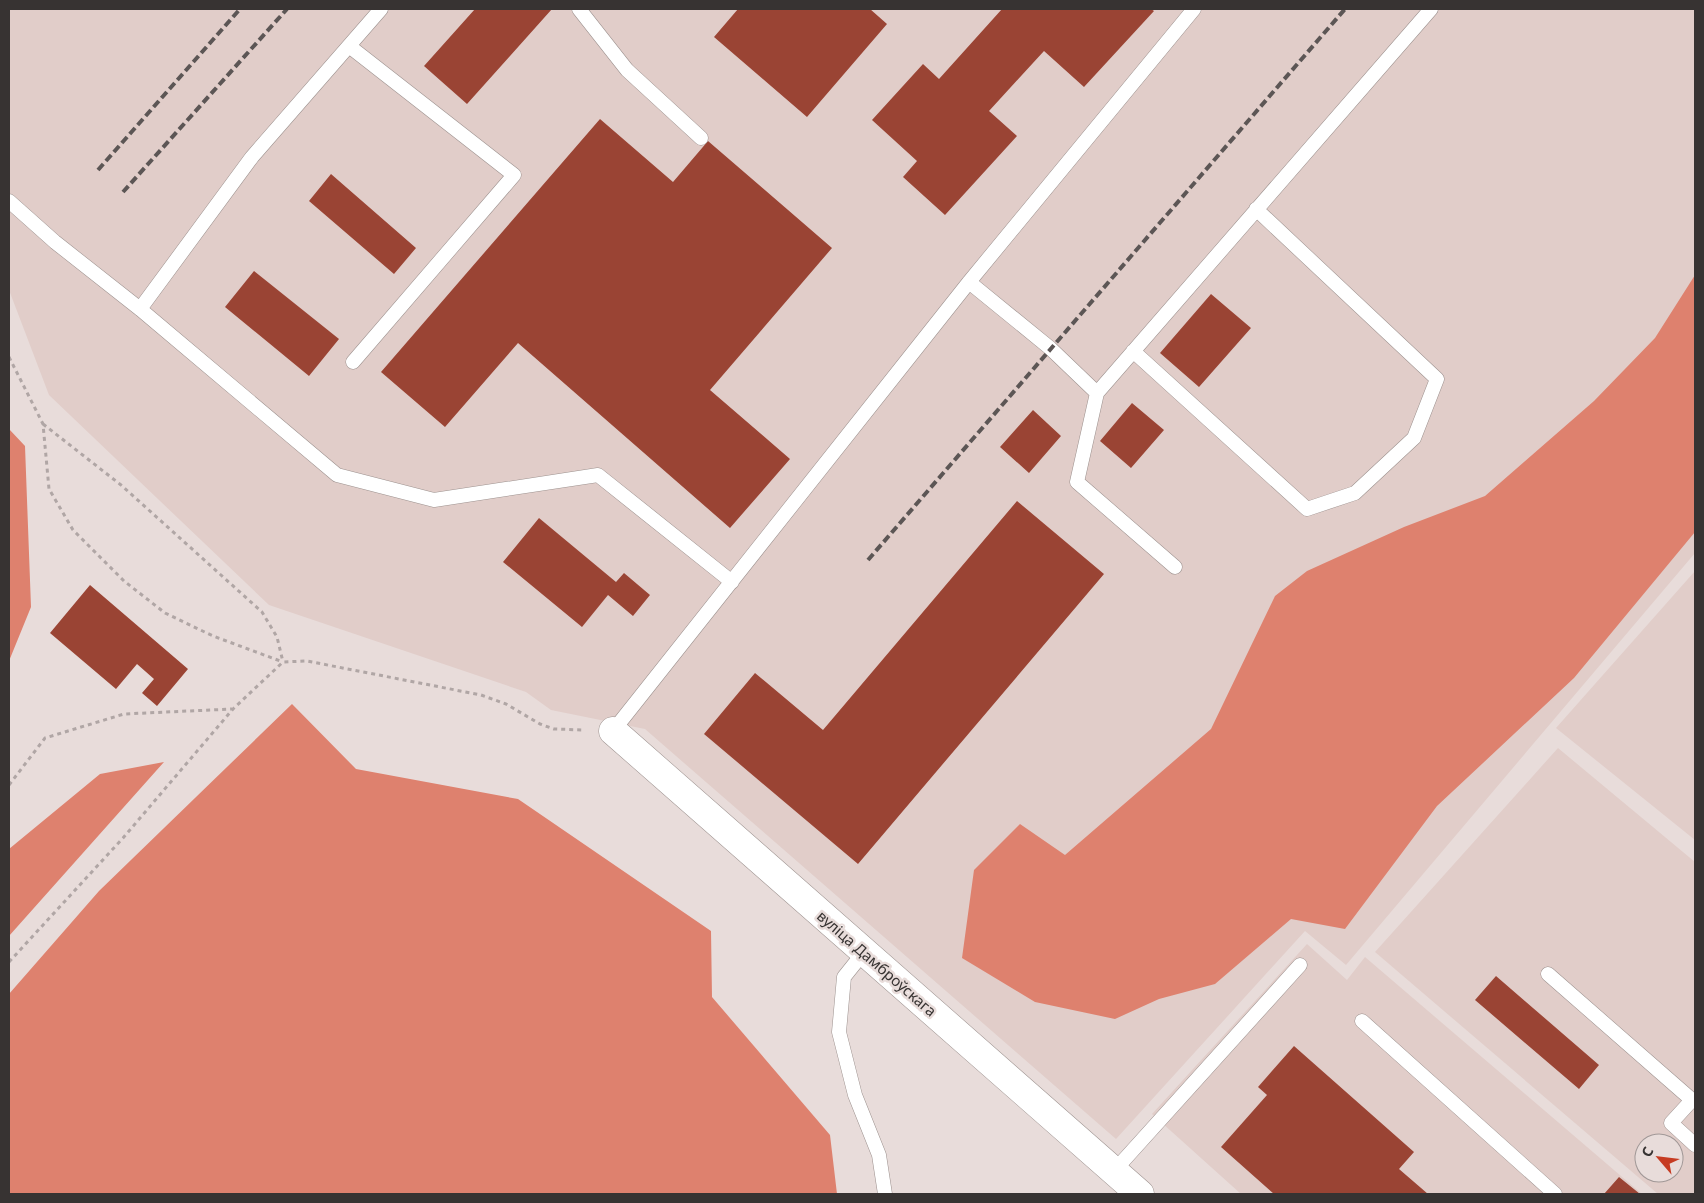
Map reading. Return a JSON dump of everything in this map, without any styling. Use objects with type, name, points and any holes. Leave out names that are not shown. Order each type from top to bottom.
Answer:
[{"type":"street","name":"вуліца Дамброўскага","points":[[613,731],[1140,1194]]},
{"type":"lane","points":[[140,309],[252,157],[381,9]]},
{"type":"lane","points":[[579,9],[627,70],[701,138]]},
{"type":"lane","points":[[613,731],[969,282],[1194,9]]},
{"type":"lane","points":[[1175,567],[1077,482],[1097,393],[1430,9]]},
{"type":"lane","points":[[349,46],[514,175],[354,362]]},
{"type":"lane","points":[[9,201],[55,242],[140,309],[337,475],[434,500],[598,475],[732,582]]},
{"type":"lane","points":[[1133,351],[1308,509],[1355,494],[1414,438],[1436,379],[1256,210]]},
{"type":"lane","points":[[969,282],[1050,348],[1097,393]]},
{"type":"lane","points":[[864,952],[844,977],[839,1032],[855,1094],[879,1155],[885,1194]]},
{"type":"lane","points":[[1114,1171],[1300,964]]},
{"type":"lane","points":[[1548,974],[1694,1098],[1671,1124],[1695,1145]]},
{"type":"lane","points":[[1362,1021],[1555,1194]]},
{"type":"path","points":[[9,357],[43,424],[49,489],[73,530],[124,581],[164,613],[213,636],[283,662],[307,661],[481,695],[506,704],[540,724],[554,729],[613,731]]},
{"type":"path","points":[[43,424],[121,485],[262,612],[277,637],[283,662]]},
{"type":"path","points":[[9,962],[123,838],[232,709],[283,662]]},
{"type":"path","points":[[9,785],[45,738],[124,714],[232,709]]},
{"type":"shaded area","points":[[9,9],[1695,9],[1695,553],[1346,965],[1305,931],[1116,1139],[645,729],[551,710],[526,692],[269,605],[49,395],[9,290]]},
{"type":"shaded area","points":[[1695,275],[1695,532],[1574,678],[1437,806],[1345,929],[1291,919],[1215,984],[1159,999],[1115,1019],[1035,1002],[962,958],[974,870],[1020,824],[1065,855],[1211,729],[1275,596],[1307,571],[1404,527],[1485,496],[1594,401],[1655,338]]},
{"type":"shaded area","points":[[9,429],[25,446],[31,607],[9,661]]},
{"type":"shaded area","points":[[1695,571],[1695,840],[1556,728]]},
{"type":"shaded area","points":[[292,704],[356,769],[518,799],[711,931],[712,997],[830,1135],[837,1194],[9,1194],[9,994],[99,891]]},
{"type":"shaded area","points":[[1558,748],[1695,862],[1695,1194],[1658,1194],[1645,1183],[1684,1183],[1684,1133],[1634,1133],[1634,1173],[1375,952]]},
{"type":"shaded area","points":[[164,762],[9,936],[9,849],[100,774]]},
{"type":"shaded area","points":[[1307,944],[1347,980],[1365,957],[1642,1194],[1241,1194],[1152,1114]]},
{"type":"building","points":[[475,9],[552,9],[467,104],[424,66]]},
{"type":"building","points":[[738,9],[870,9],[887,24],[807,117],[714,37]]},
{"type":"building","points":[[1002,9],[1151,9],[1154,11],[1084,87],[1044,51],[989,111],[1017,136],[945,215],[903,177],[917,161],[872,120],[923,64],[939,79]]},
{"type":"building","points":[[600,119],[673,182],[708,141],[832,248],[710,390],[790,459],[730,528],[518,343],[445,427],[381,372]]},
{"type":"building","points":[[331,174],[416,248],[394,274],[309,201]]},
{"type":"building","points":[[254,271],[339,339],[309,376],[225,307]]},
{"type":"building","points":[[1211,294],[1251,328],[1199,387],[1160,353]]},
{"type":"building","points":[[1132,403],[1164,430],[1131,468],[1100,441]]},
{"type":"building","points":[[1033,410],[1061,436],[1029,473],[1000,447]]},
{"type":"building","points":[[1017,501],[1104,574],[858,864],[704,734],[755,673],[823,730]]},
{"type":"building","points":[[539,518],[616,582],[624,573],[650,595],[633,616],[608,595],[582,627],[503,562]]},
{"type":"building","points":[[90,585],[188,669],[157,706],[142,693],[154,679],[137,664],[116,689],[50,633]]},
{"type":"building","points":[[1496,976],[1599,1065],[1579,1089],[1475,1000]]},
{"type":"building","points":[[1294,1046],[1414,1152],[1399,1169],[1428,1194],[1274,1194],[1221,1147],[1267,1095],[1258,1087]]},
{"type":"building","points":[[1619,1177],[1640,1194],[1604,1194]]},
{"type":"railway","points":[[98,170],[240,9]]},
{"type":"railway","points":[[123,192],[287,9]]},
{"type":"railway","points":[[868,560],[1345,9]]}]
